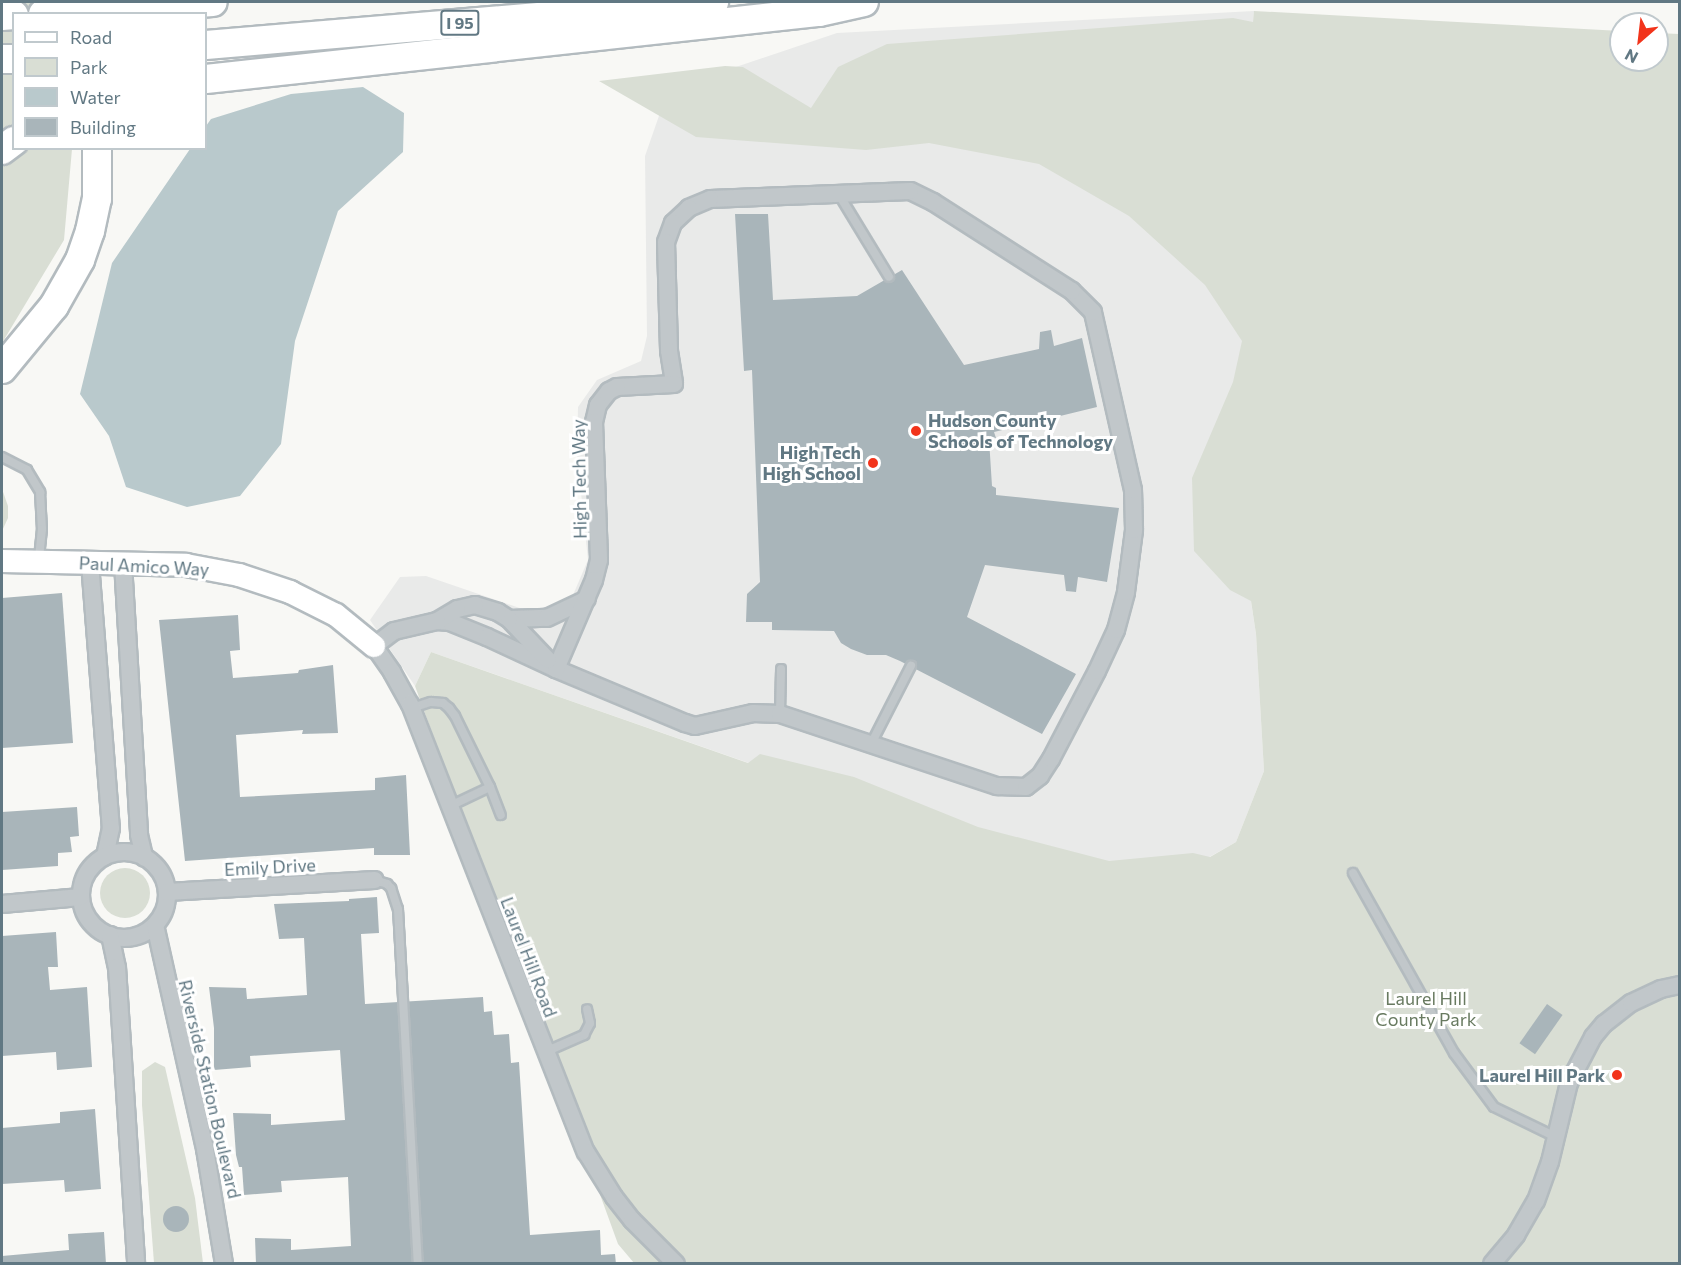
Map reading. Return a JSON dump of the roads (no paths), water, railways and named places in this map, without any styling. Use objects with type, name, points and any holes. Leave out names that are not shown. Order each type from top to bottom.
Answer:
[{"type":"highway","points":[[71,12],[213,2]]},
{"type":"highway","name":"I 95","points":[[207,45],[714,2]]},
{"type":"highway","points":[[207,78],[819,12],[864,2]]},
{"type":"highway","points":[[2,369],[46,317],[73,277],[90,231],[97,199],[97,150]]},
{"type":"street","points":[[436,621],[471,630],[556,669],[695,726],[753,713],[780,714],[997,786],[1017,788],[1033,783],[1051,759],[1116,630],[1126,592],[1134,510],[1130,471],[1098,321],[1088,304],[1072,291],[922,196],[898,190],[710,199],[680,215],[673,223],[666,242],[669,351],[661,370],[647,385]]},
{"type":"street","name":"High Tech Way","points":[[556,669],[587,599],[597,570],[600,549],[595,413],[609,391],[617,387],[674,384],[669,351]]},
{"type":"street","name":"Paul Amico Way","points":[[2,561],[186,565],[264,583],[336,615],[374,646]]},
{"type":"street","points":[[90,563],[111,828],[105,856],[86,875],[81,897],[90,921],[110,935],[140,934],[155,924],[164,909],[167,892],[162,875],[144,856],[139,836],[123,562]]},
{"type":"street","points":[[509,619],[547,618],[587,599]]},
{"type":"street","points":[[374,646],[394,631],[436,621],[469,605],[488,608],[509,619],[556,669]]},
{"type":"street","name":"Laurel Hill Road","points":[[374,646],[393,672],[411,708],[575,1128],[599,1176],[632,1220],[676,1263]]},
{"type":"street","points":[[105,856],[124,852],[144,856]]},
{"type":"street","name":"Emily Drive","points":[[167,892],[375,880]]},
{"type":"street","points":[[2,904],[81,897]]},
{"type":"street","name":"Riverside Station Boulevard","points":[[155,924],[208,1160],[224,1263]]},
{"type":"street","points":[[110,935],[117,967],[136,1263]]},
{"type":"street","points":[[1492,1263],[1516,1235],[1536,1201],[1556,1137],[1569,1083],[1593,1036],[1616,1013],[1631,1003],[1660,989],[1680,985]]},
{"type":"lane","points":[[838,193],[889,277]]},
{"type":"lane","points":[[2,457],[27,470],[40,492],[42,529],[38,562]]},
{"type":"lane","points":[[871,744],[911,666]]},
{"type":"lane","points":[[780,714],[781,669]]},
{"type":"lane","points":[[411,708],[430,702],[443,703],[449,708],[490,787],[501,815]]},
{"type":"lane","points":[[450,806],[490,787]]},
{"type":"lane","points":[[1353,873],[1454,1053],[1494,1107],[1556,1137]]},
{"type":"lane","points":[[375,880],[387,884],[396,900],[418,1263]]},
{"type":"lane","points":[[545,1052],[584,1035],[590,1023],[587,1009]]},
{"type":"water","points":[[363,87],[404,113],[403,152],[338,211],[295,341],[281,444],[240,496],[187,507],[126,487],[109,436],[80,394],[112,263],[189,150],[207,150],[207,125],[211,119],[291,94]]},
{"type":"place","name":"Hudson County Schools of Technology","points":[[916,431]]},
{"type":"place","name":"High Tech High School","points":[[873,463]]},
{"type":"place","name":"Laurel Hill Park","points":[[1617,1075]]},
{"type":"park label","name":"Laurel Hill County Park","points":[[1426,1009]]}]
